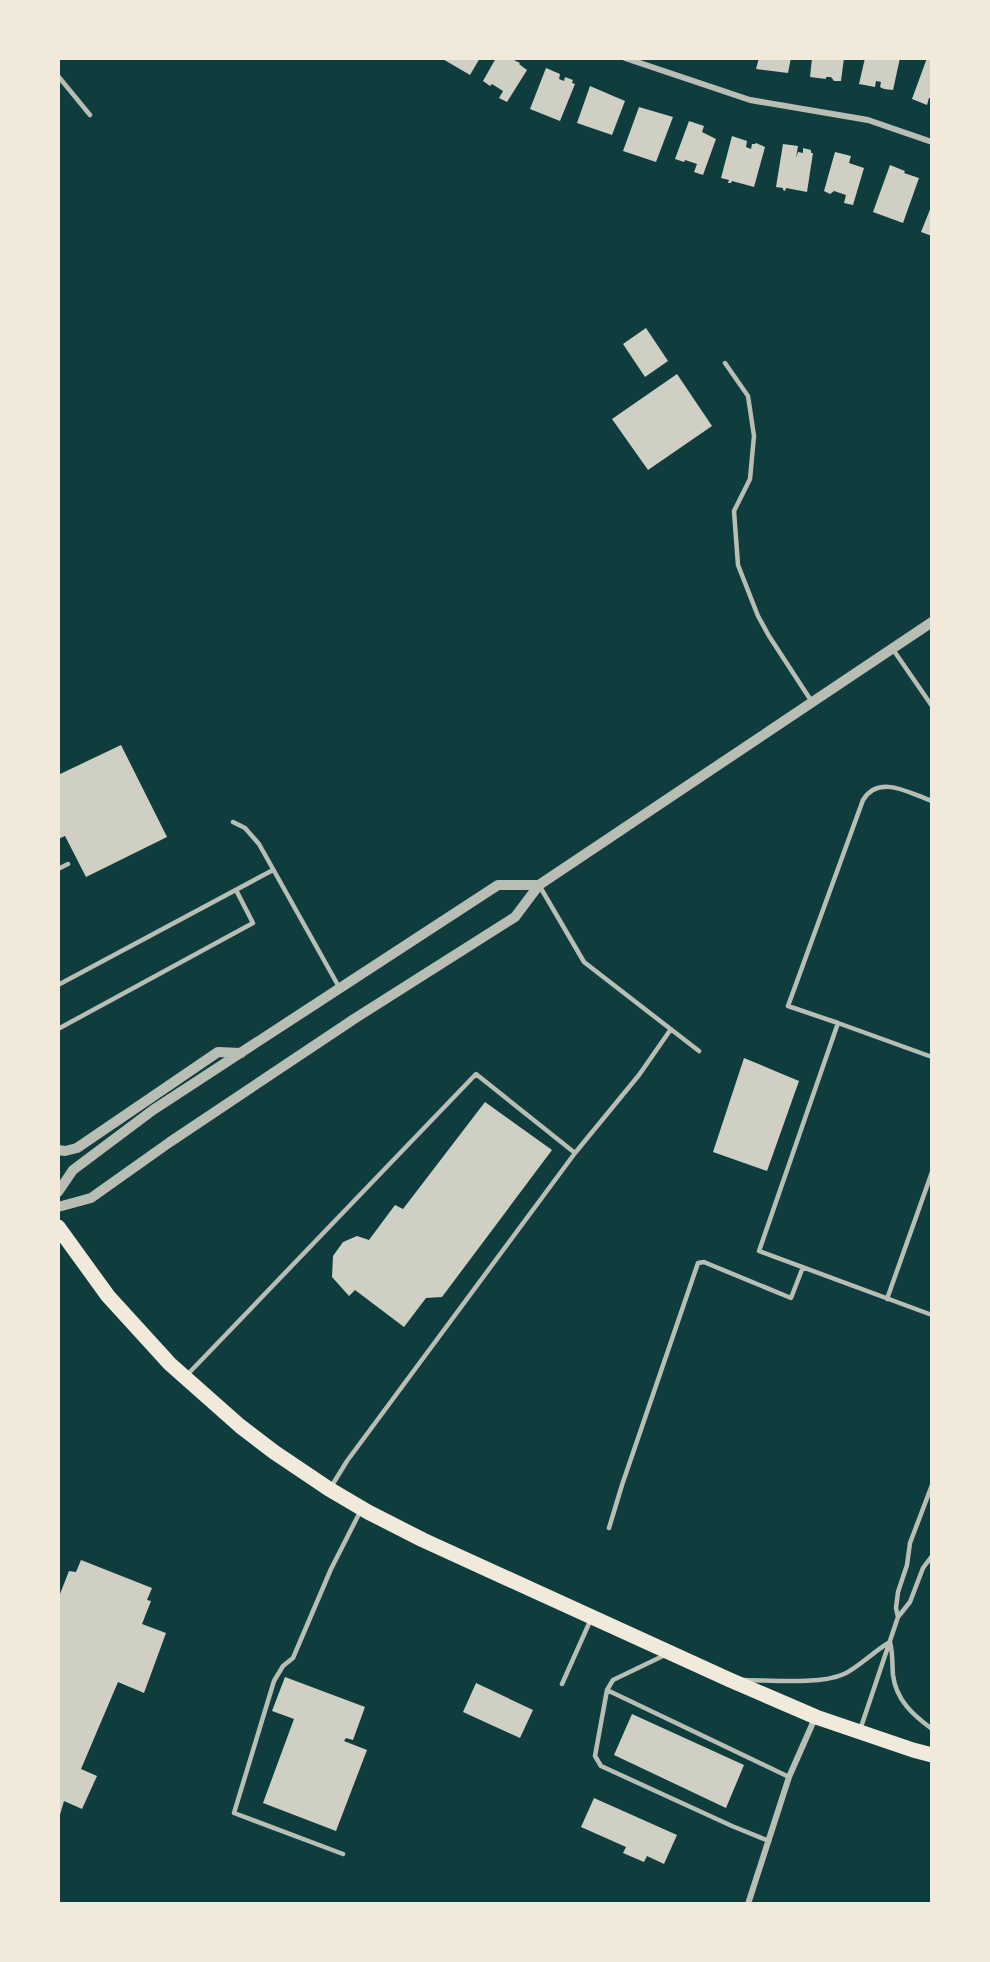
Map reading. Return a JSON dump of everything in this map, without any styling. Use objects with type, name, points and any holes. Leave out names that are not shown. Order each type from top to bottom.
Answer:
[{"type":"highway","points":[[58,1227],[108,1296],[170,1364],[240,1426],[329,1489],[423,1540],[730,1680],[816,1717],[932,1755]]},
{"type":"street","points":[[625,58],[750,100],[868,120],[932,142]]},
{"type":"street","points":[[58,1207],[91,1198],[170,1142],[345,1026],[515,917],[539,885],[932,622]]},
{"type":"street","points":[[58,1192],[73,1170],[153,1110],[498,885],[539,885]]},
{"type":"street","points":[[58,1150],[77,1148],[218,1052],[241,1053]]},
{"type":"street","points":[[748,1904],[789,1777],[816,1717]]},
{"type":"lane","points":[[58,76],[90,115]]},
{"type":"lane","points":[[724,363],[748,396],[754,436],[750,479],[734,511],[738,565],[758,616],[812,702]]},
{"type":"lane","points":[[892,648],[932,706]]},
{"type":"lane","points":[[932,801],[886,785],[868,792],[863,800],[788,1006],[932,1057]]},
{"type":"lane","points":[[233,822],[245,828],[259,844],[340,988]]},
{"type":"lane","points":[[58,869],[68,864]]},
{"type":"lane","points":[[58,985],[273,870]]},
{"type":"lane","points":[[539,885],[584,962],[699,1051]]},
{"type":"lane","points":[[58,1029],[253,923],[236,890]]},
{"type":"lane","points":[[838,1023],[759,1251],[932,1315]]},
{"type":"lane","points":[[329,1489],[347,1461],[574,1153],[639,1075],[671,1029]]},
{"type":"lane","points":[[185,1377],[476,1074],[574,1153]]},
{"type":"lane","points":[[887,1299],[932,1172]]},
{"type":"lane","points":[[609,1528],[699,1263],[704,1262],[790,1298],[803,1268]]},
{"type":"lane","points":[[898,1617],[896,1608],[898,1592],[907,1566],[910,1543],[932,1485]]},
{"type":"lane","points":[[343,1854],[234,1813],[274,1680],[283,1666],[293,1658],[331,1569],[362,1508]]},
{"type":"lane","points":[[859,1732],[898,1617],[910,1602],[923,1568],[932,1556]]},
{"type":"lane","points":[[562,1684],[592,1616]]},
{"type":"lane","points":[[730,1680],[825,1679],[844,1674],[875,1650],[890,1642]]},
{"type":"lane","points":[[890,1642],[896,1690],[915,1716],[932,1729]]},
{"type":"lane","points":[[671,1653],[612,1680],[607,1690],[594,1756],[601,1766],[770,1841]]},
{"type":"lane","points":[[607,1690],[789,1777]]},
{"type":"building","points":[[441,58],[480,58],[470,75]]},
{"type":"building","points":[[496,58],[515,58],[514,60],[527,70],[507,102],[499,98],[503,91],[483,81]]},
{"type":"building","points":[[759,58],[791,58],[788,73],[756,69]]},
{"type":"building","points":[[812,58],[844,58],[841,81],[834,81],[831,77],[826,77],[826,79],[810,77]]},
{"type":"building","points":[[865,58],[900,58],[893,90],[880,87],[881,82],[876,81],[875,87],[859,84]]},
{"type":"building","points":[[927,58],[932,58],[932,98],[929,98],[927,105],[912,99]]},
{"type":"building","points":[[546,68],[560,74],[559,79],[564,81],[565,77],[573,80],[572,83],[575,84],[560,121],[530,109]]},
{"type":"building","points":[[590,86],[625,101],[612,135],[577,123]]},
{"type":"building","points":[[639,107],[673,117],[656,162],[623,151]]},
{"type":"building","points":[[689,121],[704,126],[702,132],[716,139],[703,175],[694,172],[697,164],[675,159]]},
{"type":"building","points":[[732,136],[747,141],[746,147],[751,149],[752,144],[756,143],[765,147],[754,187],[732,181],[728,183],[729,180],[721,178]]},
{"type":"building","points":[[783,144],[798,146],[796,158],[798,152],[803,153],[803,148],[813,153],[807,192],[786,188],[785,191],[783,188],[776,187]]},
{"type":"building","points":[[835,152],[851,156],[849,163],[864,168],[853,205],[844,203],[846,195],[834,191],[830,194],[824,191]]},
{"type":"building","points":[[890,165],[919,178],[903,223],[873,212]]},
{"type":"building","points":[[932,207],[932,236],[921,232]]},
{"type":"building","points":[[646,328],[668,361],[645,377],[623,344]]},
{"type":"building","points":[[677,374],[712,426],[648,470],[612,419]]},
{"type":"building","points":[[121,745],[167,837],[86,877],[65,836],[58,839],[58,775]]},
{"type":"building","points":[[744,1058],[799,1081],[767,1171],[713,1152]]},
{"type":"building","points":[[485,1102],[552,1150],[442,1297],[426,1298],[404,1327],[355,1290],[349,1296],[332,1277],[333,1256],[343,1242],[357,1236],[369,1240],[395,1205],[403,1209]]},
{"type":"building","points":[[81,1560],[152,1588],[147,1600],[151,1601],[142,1624],[166,1633],[144,1693],[118,1682],[81,1769],[97,1776],[82,1809],[64,1801],[59,1818],[58,1599],[69,1571],[76,1572]]},
{"type":"building","points":[[285,1677],[365,1707],[353,1740],[346,1738],[344,1741],[367,1750],[336,1831],[263,1803],[294,1719],[272,1711]]},
{"type":"building","points":[[476,1683],[533,1710],[520,1738],[463,1712]]},
{"type":"building","points":[[632,1714],[744,1765],[726,1808],[614,1755]]},
{"type":"building","points":[[594,1798],[677,1835],[664,1864],[647,1856],[644,1862],[623,1853],[626,1847],[581,1827]]}]
